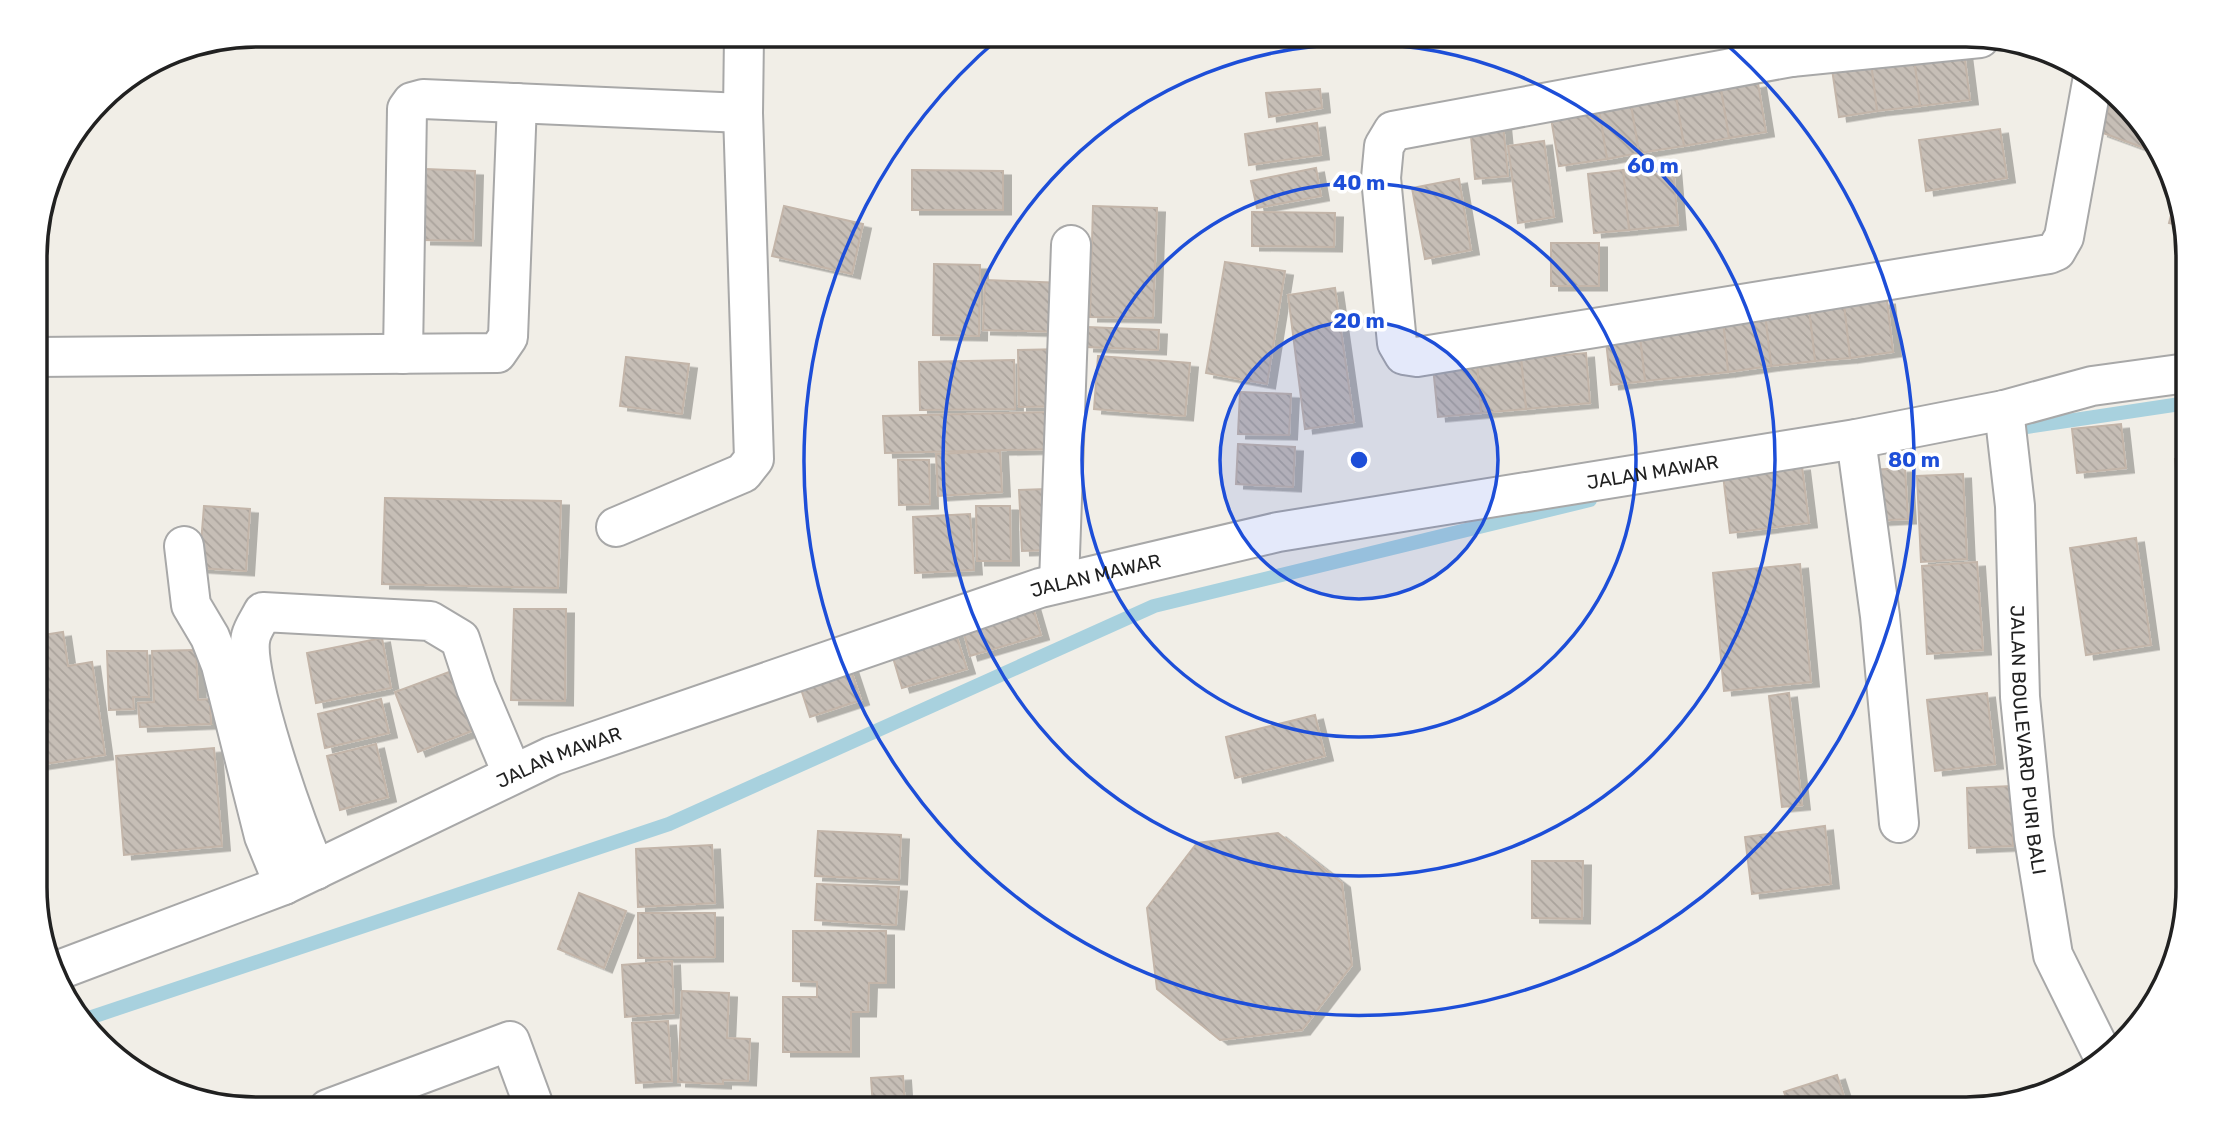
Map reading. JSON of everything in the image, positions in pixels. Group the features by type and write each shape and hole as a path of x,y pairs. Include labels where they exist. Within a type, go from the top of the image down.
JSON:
{"street":[{"path":"1785,47 1393,131 1384,146 1381,178 1397,343 1404,355 1418,357 2049,254 2056,251 2064,237 2091,89"},
{"path":"615,527 743,473 754,459 743,113 744,48"},
{"path":"403,354 407,109 412,102 423,99 743,113"},
{"path":"48,357 497,353 508,337 517,103"},
{"path":"1059,583 1071,245"},
{"name":"JALAN MAWAR","path":"64,968 300,877 512,773 597,739 1059,583 1278,532 1856,439 2004,410 2092,386 2176,375"},
{"name":"JALAN BOULEVARD PURI BALI","path":"2004,410 2015,506 2020,697 2034,838 2053,956 2099,1048"},
{"path":"1856,439 1880,616 1899,823"},
{"path":"184,546 191,605 210,638 221,665 264,836 300,877"},
{"path":"300,877 306,850 254,682 250,638 263,612 430,621 460,639 476,688 512,773"},
{"path":"360,1097 510,1041 531,1097"}],"building":[{"path":"1964,52 1970,100 1920,106 1914,58"},
{"path":"1914,58 1920,106 1877,111 1871,63"},
{"path":"1871,63 1877,111 1839,117 1832,69"},
{"path":"1758,83 1766,132 1729,138 1721,90"},
{"path":"1320,89 1322,108 1269,117 1266,93"},
{"path":"1721,90 1729,138 1684,146 1676,97"},
{"path":"1676,97 1684,146 1639,153 1631,105"},
{"path":"1631,105 1639,153 1607,159 1599,110"},
{"path":"2110,105 2146,148 2100,132"},
{"path":"1599,110 1607,159 1559,166 1551,118"},
{"path":"1317,123 1321,155 1249,165 1245,134"},
{"path":"1503,123 1508,176 1475,179 1470,126"},
{"path":"2000,129 2007,178 1926,191 1919,140"},
{"path":"1544,141 1554,217 1518,223 1508,146"},
{"path":"1673,166 1678,225 1629,230 1623,170"},
{"path":"1316,168 1321,196 1257,208 1251,181"},
{"path":"425,169 475,171 473,241 423,240"},
{"path":"912,170 1003,171 1003,210 912,210"},
{"path":"1623,170 1629,230 1594,233 1588,174"},
{"path":"1459,179 1471,250 1425,259 1412,188"},
{"path":"784,206 863,224 852,274 772,256"},
{"path":"1093,206 1157,208 1153,318 1090,317"},
{"path":"1252,212 1335,213 1334,247 1252,246"},
{"path":"1551,243 1599,243 1599,286 1551,286"},
{"path":"1225,262 1285,271 1267,384 1206,373"},
{"path":"934,264 980,265 979,336 933,335"},
{"path":"985,280 1064,283 1062,332 983,330"},
{"path":"1335,288 1354,422 1305,429 1288,295"},
{"path":"1887,300 1893,352 1850,358 1844,305"},
{"path":"1844,305 1850,358 1815,361 1809,309"},
{"path":"1809,309 1815,361 1771,366 1765,314"},
{"path":"1765,314 1771,366 1728,372 1723,319"},
{"path":"1723,319 1728,372 1645,381 1639,329"},
{"path":"1087,327 1159,330 1158,350 1086,347"},
{"path":"1639,329 1645,381 1611,385 1605,333"},
{"path":"1065,349 1065,406 1019,407 1018,350"},
{"path":"1586,353 1590,403 1526,409 1521,359"},
{"path":"1098,356 1190,363 1185,416 1094,409"},
{"path":"626,357 689,364 682,414 620,406"},
{"path":"1521,359 1526,409 1481,413 1477,363"},
{"path":"1014,360 1015,409 920,410 919,362"},
{"path":"1477,363 1481,413 1438,417 1433,367"},
{"path":"1240,392 1291,394 1289,435 1238,434"},
{"path":"1054,412 1055,449 885,453 883,416"},
{"path":"2121,424 2126,468 2077,473 2072,429"},
{"path":"1238,444 1295,447 1293,487 1236,484"},
{"path":"1000,451 1002,492 938,496 936,454"},
{"path":"898,460 929,460 930,504 899,505"},
{"path":"1802,466 1809,523 1730,533 1723,475"},
{"path":"1905,468 1908,519 1873,521 1869,470"},
{"path":"1963,474 1967,559 1921,562 1917,476"},
{"path":"1046,489 1049,550 1022,551 1019,490"},
{"path":"385,498 561,501 558,588 382,584"},
{"path":"204,506 250,509 246,571 199,568"},
{"path":"976,506 1010,506 1011,561 977,561"},
{"path":"970,514 974,570 915,573 913,517"},
{"path":"2136,538 2151,645 2086,655 2070,548"},
{"path":"1977,562 1983,650 1927,654 1922,566"},
{"path":"1800,564 1811,682 1724,691 1713,573"},
{"path":"1032,604 1041,635 970,656 962,626"},
{"path":"514,609 566,609 565,701 511,700"},
{"path":"955,631 967,669 902,688 891,651"},
{"path":"63,632 68,666 92,662 105,755 47,764 47,634"},
{"path":"382,638 391,688 316,703 307,653"},
{"path":"196,650 198,700 210,699 211,724 140,727 138,703 154,702 152,651"},
{"path":"107,651 147,651 149,697 133,697 134,709 109,710"},
{"path":"850,667 861,700 810,717 799,683"},
{"path":"449,672 472,731 418,752 395,692"},
{"path":"1789,693 1802,805 1782,807 1769,696"},
{"path":"1987,693 1995,764 1935,771 1927,700"},
{"path":"381,699 389,733 325,748 318,714"},
{"path":"1315,715 1325,756 1235,778 1226,737"},
{"path":"376,744 388,797 340,810 327,756"},
{"path":"214,748 222,846 124,855 116,756"},
{"path":"2012,786 2013,846 1969,848 1967,788"},
{"path":"1825,826 1831,884 1752,894 1745,837"},
{"path":"818,831 901,835 899,880 815,876"},
{"path":"1278,833 1342,883 1352,965 1302,1030 1220,1040 1157,989 1147,908 1197,843"},
{"path":"712,845 715,903 638,907 636,849"},
{"path":"1532,861 1583,861 1582,919 1532,918"},
{"path":"817,884 899,887 896,925 815,920"},
{"path":"579,893 626,911 604,968 558,949"},
{"path":"638,913 715,913 715,957 638,958"},
{"path":"793,931 886,931 886,983 869,983 868,1012 851,1012 851,1052 783,1052 783,997 817,997 817,982 793,981"},
{"path":"672,961 674,1013 625,1017 622,965"},
{"path":"682,991 729,993 727,1038 750,1039 748,1081 723,1080 723,1084 678,1082"},
{"path":"668,1021 672,1081 636,1083 632,1023"},
{"path":"1837,1075 1844,1096 1785,1096 1784,1092"},
{"path":"903,1076 904,1097 872,1097 871,1078"}],"waterway":[{"path":"2014,429 2176,405"},
{"path":"93,1017 669,824 1154,606 1590,500"}]}
